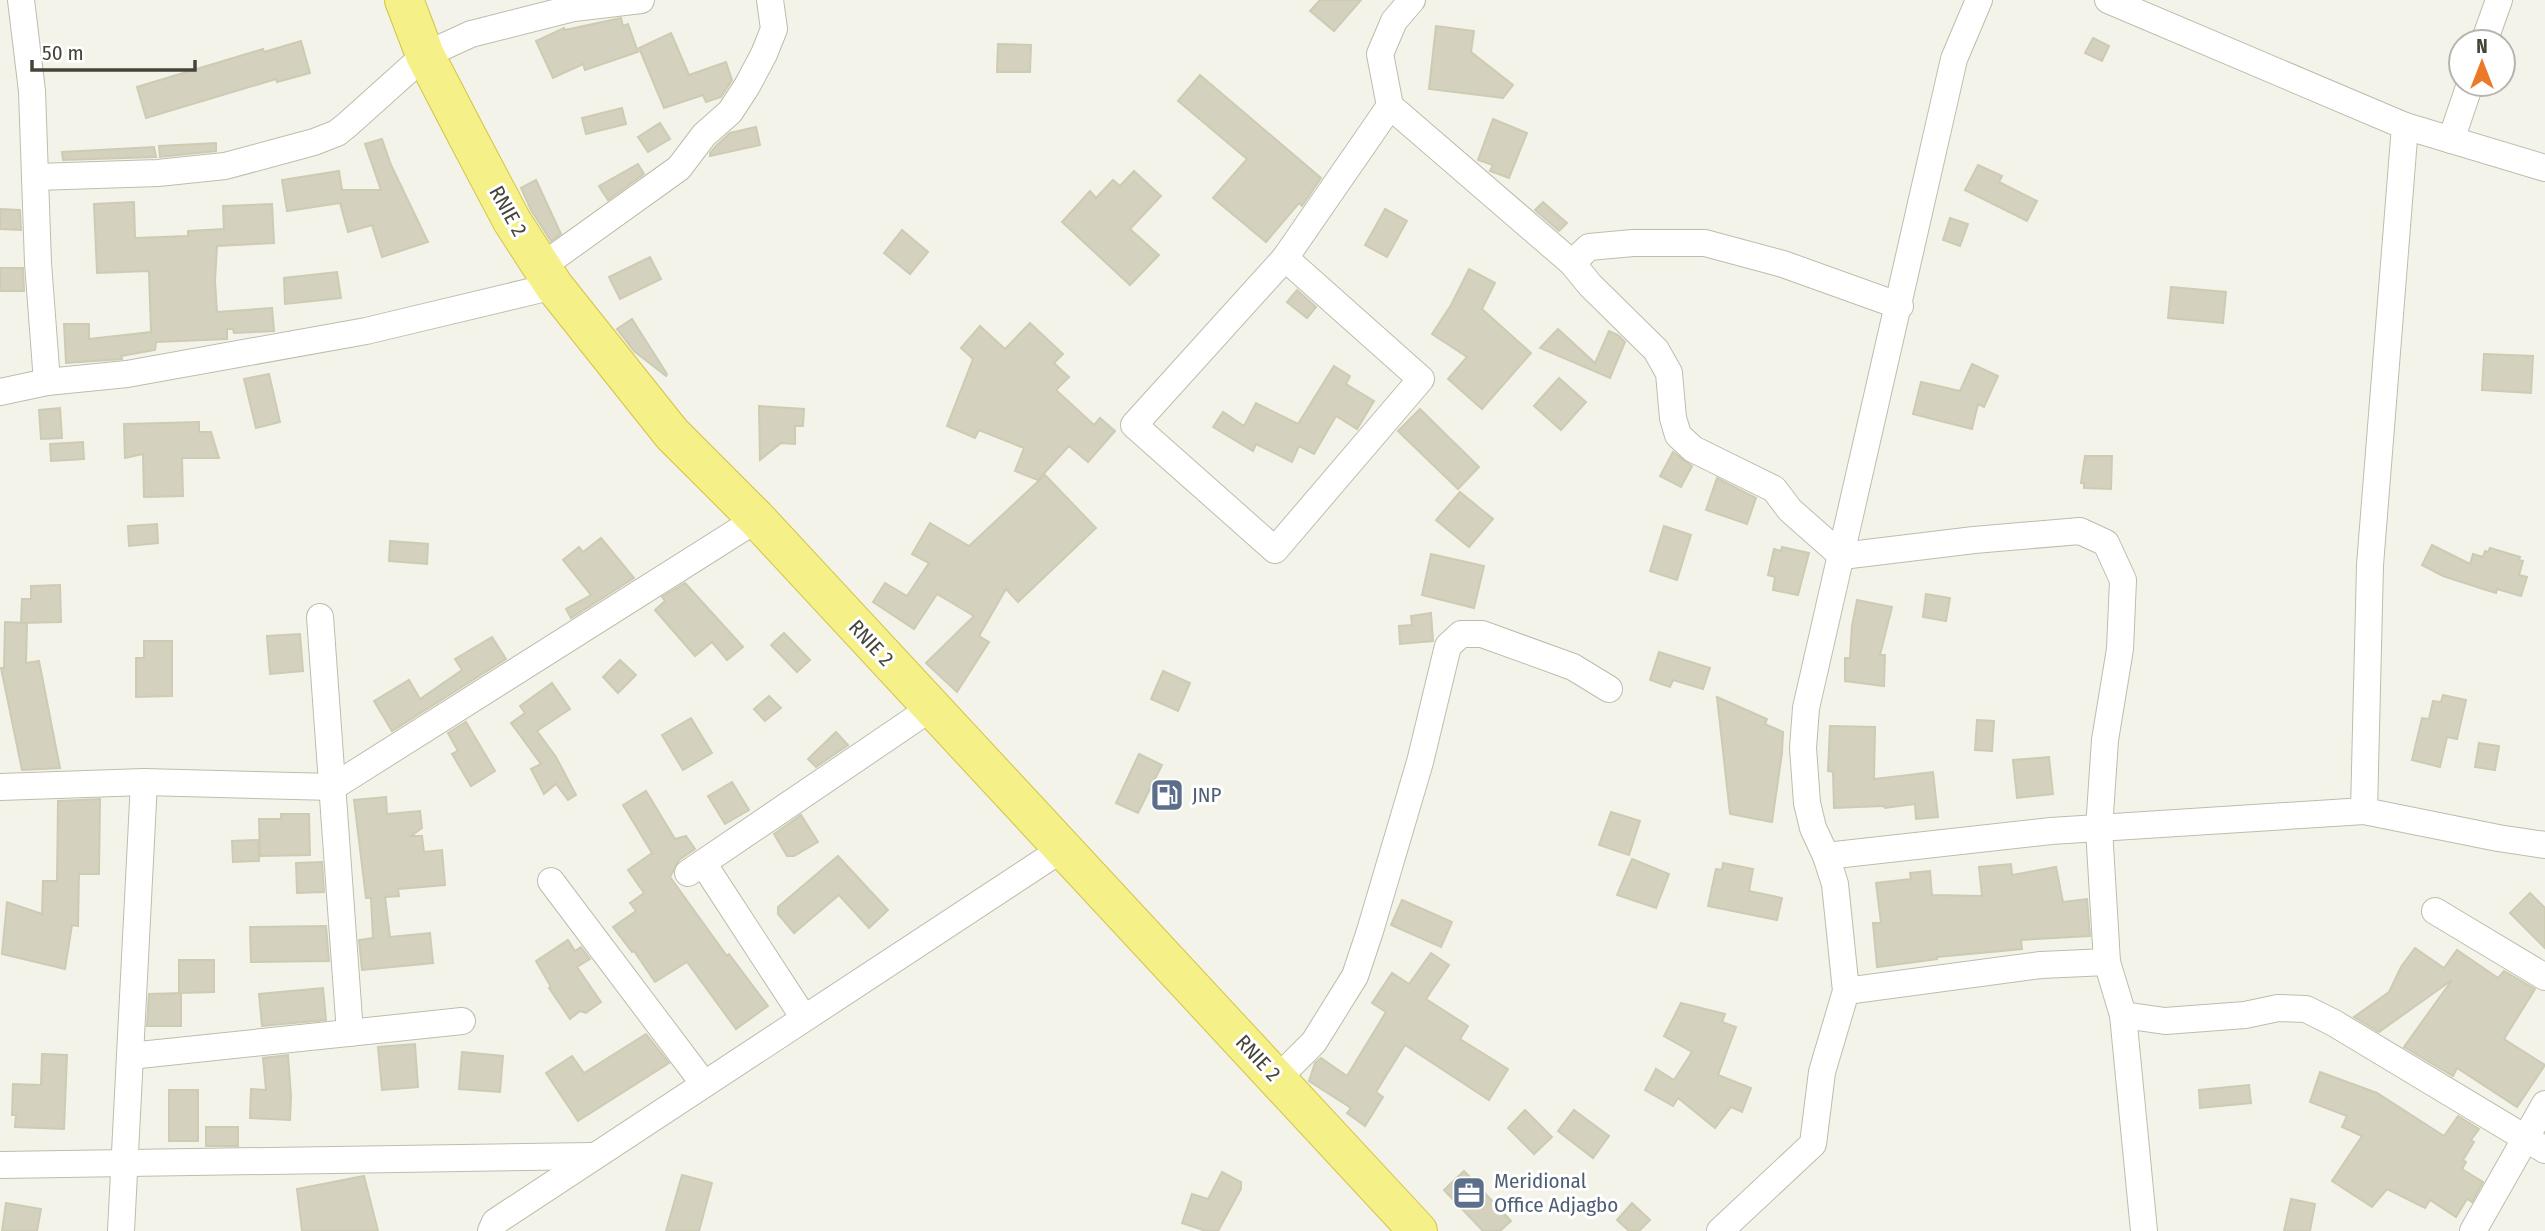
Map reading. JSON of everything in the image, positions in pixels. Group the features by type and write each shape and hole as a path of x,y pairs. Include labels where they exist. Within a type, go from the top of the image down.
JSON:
{"highway":[{"name":"RNIE 2","path":"404,0 425,55 512,220 548,276 671,434 757,519 1418,1231"}],"street":[{"path":"21,0 32,91 38,263 47,382"},
{"path":"36,177 158,173 225,166 314,142 337,133 425,55 471,34 573,4 642,0"},
{"path":"0,392 47,382 127,374 366,331 548,276 680,168 704,135 730,112 747,86 774,30 770,0"},
{"path":"1412,0 1394,21 1380,54 1390,106 1572,263 1590,285 1656,350 1669,373 1673,418 1678,435 1693,449 1774,489 1790,510 1842,556 1974,540 2080,531 2106,543 2123,580 2120,649 2105,740 2099,829 2107,962 2123,1015 2144,1231"},
{"path":"1720,1231 1813,1144 1822,1072 1846,991 1835,884 1813,828 1807,803 1803,748 1806,708 1900,306 1913,232 1936,149 1954,59 1979,0"},
{"path":"2108,0 2405,126 2545,168"},
{"path":"2489,28 2498,0"},
{"path":"2451,140 2465,98"},
{"path":"1285,258 1421,379 1275,550 1134,425 1285,258 1390,106"},
{"path":"2364,811 2370,565 2405,126"},
{"path":"1572,263 1589,247 1633,243 1705,243 1783,264 1900,306"},
{"path":"0,786 144,782 333,787 757,519"},
{"path":"320,617 350,1033"},
{"path":"1278,1078 1314,1042 1355,976 1420,762 1448,646 1461,634 1482,634 1573,667 1609,689"},
{"path":"804,1018 696,868 931,708"},
{"path":"121,1231 144,782"},
{"path":"1826,856 2051,831 2364,811 2545,845"},
{"path":"491,1231 495,1222 1062,849"},
{"path":"551,881 704,1084"},
{"path":"2435,911 2545,977"},
{"path":"1846,991 2041,965 2107,962"},
{"path":"2123,1015 2165,1021 2245,1015 2278,1008 2306,1009 2535,1144"},
{"path":"130,1056 462,1021"},
{"path":"2473,1231 2535,1144 2545,1104"},
{"path":"0,1165 125,1161 594,1156"}],"building":[{"path":"1320,0 1361,0 1334,31 1310,11"},
{"path":"621,18 623,26 628,24 638,52 585,70 583,64 553,78 536,41 564,28 565,30"},
{"path":"1436,26 1474,31 1471,52 1513,85 1503,98 1429,89"},
{"path":"671,33 689,75 726,62 732,80 721,97 706,102 703,95 664,108 639,48"},
{"path":"2093,38 2109,46 2102,61 2085,53"},
{"path":"301,41 310,73 277,82 276,79 146,118 137,87 263,49 264,52"},
{"path":"998,44 1031,45 1030,72 997,72"},
{"path":"1200,75 1321,178 1302,206 1299,203 1266,242 1213,198 1247,159 1178,101"},
{"path":"622,108 626,124 586,134 582,118"},
{"path":"1493,119 1527,133 1509,178 1490,171 1493,165 1478,160"},
{"path":"660,123 670,139 648,152 638,137"},
{"path":"756,127 760,145 710,156 730,133"},
{"path":"382,139 391,165 428,242 382,257 372,225 348,232 340,203 287,211 282,180 339,171 342,190 381,190 365,144"},
{"path":"216,143 216,151 160,157 159,146"},
{"path":"154,147 156,157 63,160 62,152"},
{"path":"638,164 644,174 608,200 599,186"},
{"path":"1978,165 2002,176 1999,182 2037,201 2027,221 1965,190"},
{"path":"1134,171 1161,196 1130,229 1159,255 1130,285 1062,222 1090,191 1096,198 1113,180 1120,186"},
{"path":"536,180 561,234 551,241 531,210 521,188"},
{"path":"134,202 135,238 188,236 188,231 224,229 223,206 272,204 274,243 217,246 215,281 217,312 272,308 274,331 234,333 233,329 227,329 227,339 156,342 155,350 121,356 122,359 66,363 64,324 89,324 89,339 151,332 149,271 97,273 94,204"},
{"path":"1543,202 1567,223 1559,231 1535,210"},
{"path":"0,209 20,210 21,230 0,229"},
{"path":"1385,209 1407,221 1387,257 1365,245"},
{"path":"1950,218 1968,224 1960,246 1943,240"},
{"path":"902,230 928,252 910,274 884,253"},
{"path":"650,257 661,279 620,299 609,277"},
{"path":"0,268 23,268 24,291 0,291"},
{"path":"1469,269 1495,283 1482,309 1531,353 1482,409 1448,379 1467,357 1432,334 1451,305"},
{"path":"337,272 341,298 285,304 284,278"},
{"path":"2171,287 2226,292 2223,323 2168,318"},
{"path":"1297,290 1316,307 1307,318 1287,302"},
{"path":"632,319 666,376 634,351 617,329"},
{"path":"1030,323 1063,354 1054,363 1069,377 1056,390 1094,425 1100,418 1115,431 1088,462 1069,446 1038,480 1015,471 1024,448 979,430 975,438 947,426 973,359 961,348 980,326 1005,349"},
{"path":"1558,329 1595,363 1609,331 1618,335 1625,342 1610,378 1540,348"},
{"path":"2484,354 2533,356 2531,393 2482,390"},
{"path":"1972,364 1998,376 1984,407 1978,404 1972,429 1913,414 1921,382 1960,391"},
{"path":"1334,366 1350,376 1346,384 1374,401 1357,429 1336,416 1314,454 1299,446 1292,462 1256,444 1253,451 1213,427 1223,412 1244,426 1256,403 1298,424"},
{"path":"269,374 280,422 256,428 244,379"},
{"path":"1559,378 1586,402 1561,430 1534,406"},
{"path":"759,406 804,409 803,426 795,426 795,444 781,443 760,460"},
{"path":"60,408 62,438 41,439 39,410"},
{"path":"1420,409 1479,467 1458,489 1398,431"},
{"path":"199,422 199,432 211,432 219,458 182,458 183,496 144,497 143,454 125,458 124,424"},
{"path":"83,442 84,459 51,461 50,444"},
{"path":"1673,452 1692,466 1681,487 1660,476"},
{"path":"2085,456 2112,456 2111,489 2084,488 2084,483 2081,483"},
{"path":"1045,475 1096,528 1018,602 1006,589 979,636 989,642 957,692 926,663 974,616 937,594 914,629 873,602 885,583 907,596 929,563 912,554 930,523 969,546"},
{"path":"1717,478 1756,498 1747,524 1706,510"},
{"path":"1460,492 1493,519 1469,547 1436,520"},
{"path":"157,524 158,543 129,546 128,526"},
{"path":"1664,526 1691,535 1677,580 1650,571"},
{"path":"601,538 634,578 571,618 566,609 591,595 563,560 579,547 583,552"},
{"path":"390,541 428,544 427,564 389,561"},
{"path":"2432,545 2470,564 2473,554 2483,557 2485,551 2488,552 2490,548 2520,557 2519,560 2523,561 2519,575 2527,577 2521,596 2497,589 2496,593 2480,588 2443,576 2422,565"},
{"path":"1782,547 1809,553 1798,595 1773,590 1775,577 1768,575 1774,549 1781,551"},
{"path":"1431,554 1484,566 1474,608 1422,595"},
{"path":"685,583 743,647 727,660 712,642 695,656 655,610 665,601 662,597"},
{"path":"60,585 61,622 21,623 22,599 31,599 31,586"},
{"path":"1926,594 1950,598 1946,621 1923,617"},
{"path":"1857,600 1892,607 1880,655 1885,655 1884,686 1845,681 1845,658 1850,658"},
{"path":"1431,613 1433,641 1400,644 1399,626 1412,625 1411,616"},
{"path":"5,622 27,623 26,663 39,661 60,768 22,770 1,668 4,668"},
{"path":"784,633 810,660 797,672 771,645"},
{"path":"300,634 303,671 270,674 267,636"},
{"path":"492,637 506,659 392,731 374,701 409,680 420,699 462,670 455,659"},
{"path":"144,641 172,641 172,696 136,697 136,658 144,658"},
{"path":"1659,652 1710,668 1703,689 1673,680 1670,687 1650,680"},
{"path":"620,660 636,675 618,693 603,677"},
{"path":"1163,671 1190,683 1178,711 1151,699"},
{"path":"552,683 570,709 537,731 556,757 576,795 568,800 556,784 544,794 531,769 541,764 511,723 525,713 520,706"},
{"path":"2443,695 2466,700 2457,739 2447,737 2440,767 2412,760 2422,718 2429,719 2433,701 2441,702"},
{"path":"769,696 781,708 765,721 754,709"},
{"path":"1717,697 1767,719 1765,724 1783,732 1772,822 1730,814"},
{"path":"691,718 712,753 683,770 662,735"},
{"path":"1977,720 1994,721 1992,751 1975,750"},
{"path":"466,722 495,771 471,786 452,754 458,751 448,733"},
{"path":"1830,726 1875,727 1874,779 1933,772 1938,817 1916,819 1915,804 1885,808 1834,808 1833,772 1828,771"},
{"path":"836,732 848,745 816,767 808,759"},
{"path":"2479,743 2499,746 2495,770 2475,767"},
{"path":"1139,754 1162,765 1138,813 1116,803"},
{"path":"2049,757 2053,794 2017,798 2013,760"},
{"path":"732,782 749,810 725,824 708,796"},
{"path":"646,791 675,839 686,836 695,849 679,860 670,877 727,956 729,954 768,1006 736,1029 687,962 655,982 634,951 632,952 613,927 636,911 630,903 644,893 628,870 652,853 623,805"},
{"path":"386,797 387,814 420,811 422,828 411,836 422,836 424,852 442,850 445,885 398,889 399,896 385,897 390,937 430,933 433,963 362,970 359,940 373,938 371,898 366,898 354,800"},
{"path":"100,799 99,874 79,874 78,926 72,925 65,969 2,954 7,902 42,914 43,881 57,881 58,801"},
{"path":"1611,812 1640,821 1629,855 1599,845"},
{"path":"281,814 309,814 310,855 260,856 259,819 281,819"},
{"path":"801,815 818,842 794,856 787,856 774,834"},
{"path":"258,840 259,861 233,862 232,841"},
{"path":"838,856 888,910 869,928 839,895 794,933 778,914 778,907"},
{"path":"1632,859 1669,874 1656,908 1617,895"},
{"path":"322,862 324,892 297,893 296,863"},
{"path":"1723,863 1753,869 1749,891 1782,898 1777,920 1708,906 1716,869 1722,870"},
{"path":"2011,864 2012,875 2056,867 2063,902 2087,899 2090,936 2021,940 2022,949 1937,957 1877,967 1873,923 1881,923 1876,883 1911,879 1910,873 1930,871 1932,895 1982,896 1979,867"},
{"path":"2530,893 2545,908 2545,948 2510,913"},
{"path":"1402,900 1452,922 1441,947 1391,925"},
{"path":"326,926 329,961 251,962 250,927"},
{"path":"568,940 575,951 581,947 590,959 577,967 601,1002 586,1013 580,1011 570,1019 549,988 551,987 536,961"},
{"path":"2415,948 2444,968 2457,950 2498,978 2504,971 2535,989 2504,1039 2545,1065 2517,1107 2457,1068 2453,1076 2404,1047 2452,980 2379,1032 2354,1017 2389,992 2401,967"},
{"path":"1431,953 1449,965 1426,999 1468,1026 1460,1039 1508,1069 1489,1100 1405,1045 1376,1092 1383,1097 1365,1126 1347,1113 1351,1108 1309,1081 1315,1063 1321,1058 1347,1076 1386,1012 1372,1003 1392,973 1409,984"},
{"path":"179,960 214,960 214,992 179,993"},
{"path":"323,988 326,1020 262,1026 259,994"},
{"path":"181,993 181,1026 147,1026 149,994"},
{"path":"1681,1003 1725,1014 1722,1022 1736,1027 1718,1075 1751,1088 1742,1112 1731,1107 1715,1128 1678,1098 1673,1106 1645,1090 1656,1069 1674,1080 1692,1052 1664,1036"},
{"path":"646,1034 669,1063 578,1121 546,1073 572,1056 584,1073"},
{"path":"415,1044 418,1087 382,1090 378,1047"},
{"path":"462,1052 503,1056 500,1092 459,1089"},
{"path":"42,1054 67,1055 64,1129 15,1127 16,1115 12,1115 13,1084 41,1085"},
{"path":"288,1055 290,1120 250,1118 251,1089 266,1090 263,1058"},
{"path":"2320,1072 2377,1093 2444,1136 2458,1116 2479,1129 2471,1140 2474,1142 2463,1160 2466,1162 2462,1169 2483,1182 2472,1202 2467,1199 2456,1217 2430,1200 2425,1208 2387,1189 2372,1207 2332,1181 2362,1136 2342,1127 2347,1116 2310,1102"},
{"path":"2249,1085 2251,1103 2200,1108 2199,1090"},
{"path":"169,1090 198,1090 198,1141 169,1141"},
{"path":"1525,1110 1552,1137 1534,1154 1508,1128"},
{"path":"1574,1110 1609,1136 1593,1158 1558,1131"},
{"path":"206,1127 238,1127 238,1146 206,1146"},
{"path":"1464,1171 1511,1221 1500,1231 1483,1231 1444,1190"},
{"path":"1222,1172 1241,1182 1241,1189 1218,1231 1206,1231 1182,1223 1192,1194 1208,1199"},
{"path":"682,1175 712,1183 699,1231 666,1231"},
{"path":"364,1176 378,1231 302,1231 297,1189"},
{"path":"2291,1199 2315,1204 2310,1231 2284,1231"},
{"path":"6,1203 41,1209 37,1231 2,1231"},
{"path":"1632,1203 1650,1220 1639,1231 1629,1231 1617,1220"}],"place":[{"name":"JNP","path":"1167,795"},
{"name":"Meridional Office Adjagbo","path":"1469,1193"}]}
